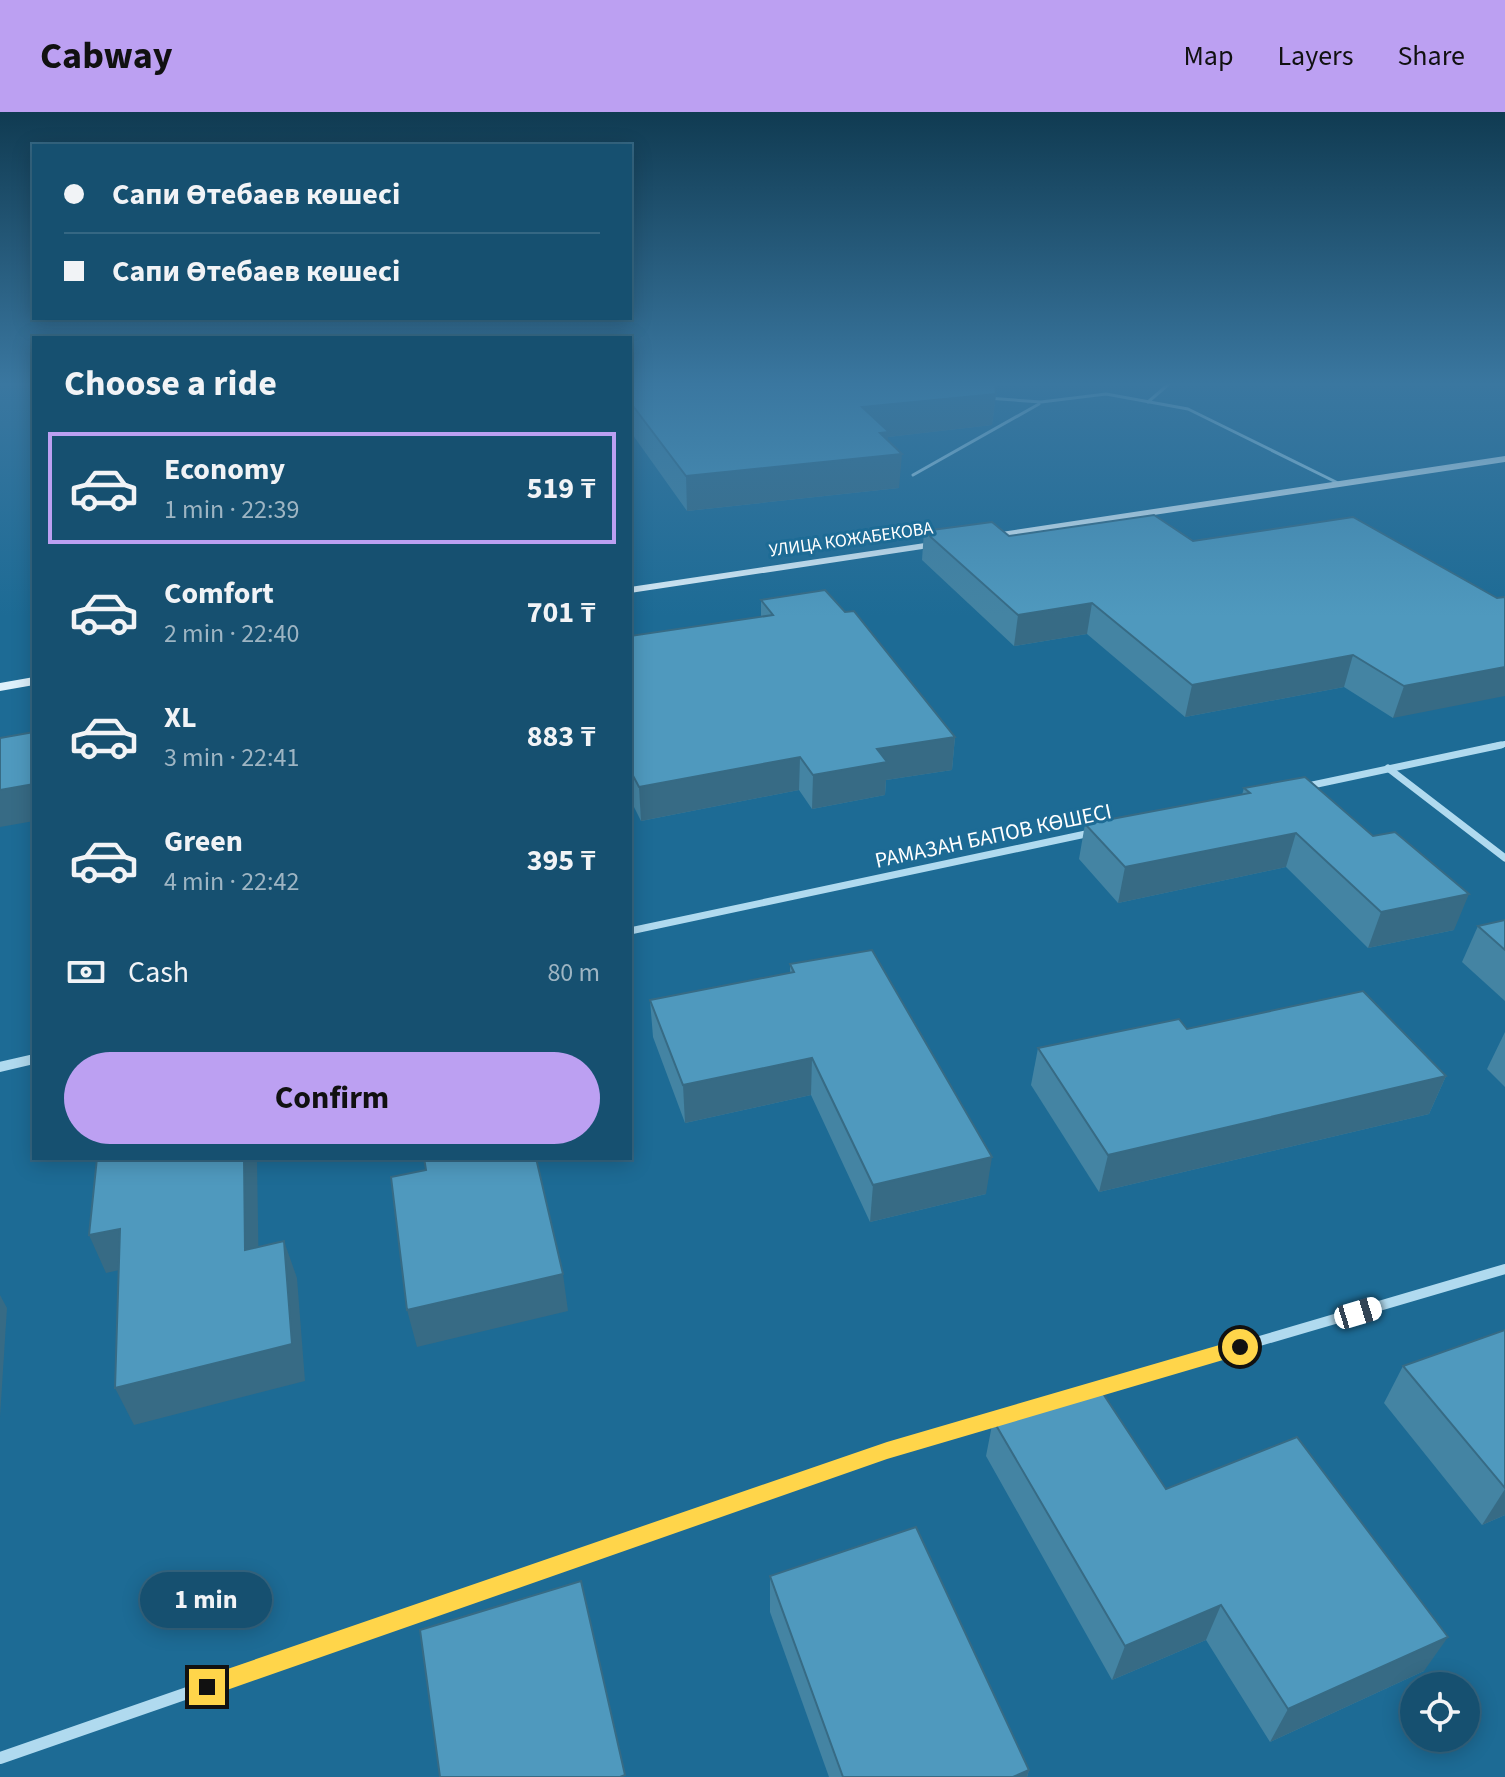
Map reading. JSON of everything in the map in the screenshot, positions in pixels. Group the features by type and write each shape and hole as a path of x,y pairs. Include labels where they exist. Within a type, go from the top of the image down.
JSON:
{"main road":[{"path":"978,538 1494,461"},
{"name":"УЛИЦА КОЖАБЕКОВА","path":"632,590 962,540"},
{"path":"0,687 32,681"}],"street":[{"path":"1295,788 1505,744"},
{"path":"1388,768 1505,858"},
{"name":"РАМАЗАН БАПОВ КӨШЕСІ","path":"632,931 1109,828"},
{"path":"0,1067 32,1059"},
{"path":"1083,1393 1505,1269"},
{"path":"0,1758 887,1450 1023,1411"}],"lane":[{"path":"913,475 938,461"},
{"path":"1293,461 1340,484"}],"building":[{"path":"674,461 836,461 686,476"},
{"path":"1154,515 1193,541 1353,517 1497,598 1505,597 1505,667 1404,686 1353,655 1192,685 1092,603 1018,615 924,531 992,522 1009,536"},
{"path":"825,590 845,612 854,611 955,737 877,749 887,762 813,775 800,757 639,787 632,774 632,636 773,615 761,600"},
{"path":"32,732 32,784 0,790 0,738"},
{"path":"1305,777 1373,836 1395,832 1469,894 1381,912 1296,833 1125,867 1085,824 1250,793 1244,788"},
{"path":"1505,920 1505,950 1478,926"},
{"path":"872,950 992,1157 873,1185 812,1058 683,1085 650,1000 794,972 790,964"},
{"path":"1363,991 1446,1076 1108,1155 1038,1048 1179,1019 1187,1029"},
{"path":"97,1160 244,1160 245,1250 284,1241 292,1344 115,1388 120,1229 89,1235"},
{"path":"424,1160 536,1160 563,1274 407,1310 391,1177 426,1170"},
{"path":"1505,1330 1505,1488 1403,1366"},
{"path":"1096,1383 1166,1489 1297,1437 1448,1637 1288,1709 1221,1605 1125,1646 993,1420"},
{"path":"916,1527 1029,1770 1013,1777 843,1777 770,1576"},
{"path":"581,1581 625,1775 440,1777 420,1630"}],"route":[{"path":"207,1687 887,1450 1240,1347"}]}
